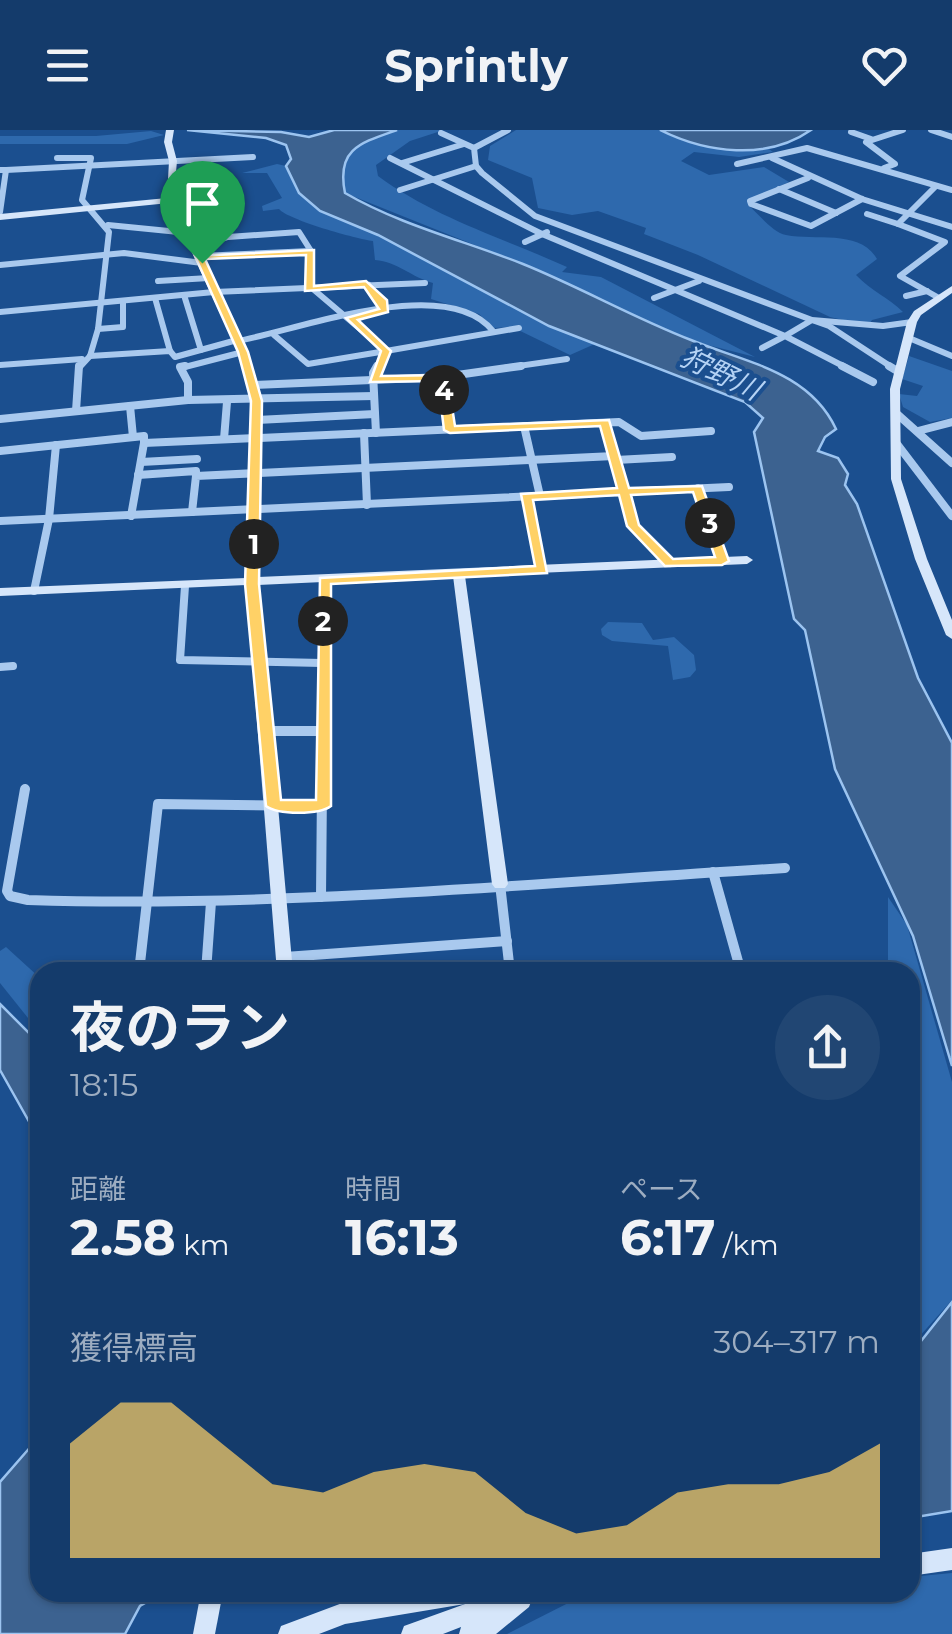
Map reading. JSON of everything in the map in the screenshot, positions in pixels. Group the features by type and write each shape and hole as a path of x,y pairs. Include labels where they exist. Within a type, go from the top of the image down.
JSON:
{"street":[{"path":"440,133 474,148 508,130"},
{"path":"884,168 895,164 866,142 902,130"},
{"path":"932,130 952,137"},
{"path":"170,132 174,161 168,190 254,385 258,420 252,584 285,962"},
{"path":"851,132 871,140"},
{"path":"401,164 464,144"},
{"path":"474,148 476,166 530,213 699,281 829,326 900,372"},
{"path":"736,164 807,148 952,190"},
{"path":"0,229 3,170 253,157"},
{"path":"56,158 90,158 82,200 108,225 190,233"},
{"path":"390,158 542,234 784,336 873,382"},
{"path":"771,158 862,199 952,228"},
{"path":"400,190 476,166"},
{"path":"809,178 750,200 750,204 811,226 862,199"},
{"path":"185,182 228,180 228,236"},
{"path":"898,224 935,186"},
{"path":"779,189 836,213"},
{"path":"0,215 230,196"},
{"path":"867,214 945,242 900,276 927,291"},
{"path":"76,411 86,358 104,303 108,225"},
{"path":"525,242 560,226"},
{"path":"938,238 952,228"},
{"path":"199,255 228,236 299,232 311,252 311,289"},
{"path":"942,247 952,250"},
{"path":"0,265 107,252 311,252"},
{"path":"158,282 208,278"},
{"path":"654,298 699,281"},
{"path":"0,312 214,292 424,283"},
{"path":"369,285 386,309"},
{"path":"311,289 351,318 386,351"},
{"path":"906,296 927,291 948,293"},
{"path":"948,293 917,313 894,389 899,496 952,635"},
{"path":"184,295 201,350"},
{"path":"155,298 175,358 386,309 450,305 480,317 493,331"},
{"path":"98,328 122,327 123,301"},
{"path":"762,348 812,320 831,319 886,328 912,322"},
{"path":"274,335 308,364 519,328"},
{"path":"909,338 952,356"},
{"path":"188,400 188,382 180,367 239,344"},
{"path":"376,433 374,379 386,351"},
{"path":"0,365 170,352"},
{"path":"254,385 443,377 567,359"},
{"path":"443,377 450,430"},
{"path":"0,419 188,400 374,396"},
{"path":"224,439 227,402"},
{"path":"130,406 133,437"},
{"path":"896,413 952,463"},
{"path":"258,420 375,414"},
{"path":"144,443 605,422 619,422 641,436 711,430"},
{"path":"605,422 633,526 670,563"},
{"path":"918,431 952,422"},
{"path":"524,426 540,496"},
{"path":"364,433 366,504"},
{"path":"0,451 144,436 131,516"},
{"path":"192,512 199,440"},
{"path":"897,444 904,448 952,516"},
{"path":"34,591 50,518 56,445"},
{"path":"138,475 672,457"},
{"path":"140,462 197,459"},
{"path":"0,521 729,487"},
{"path":"698,488 722,561"},
{"path":"526,497 542,570"},
{"path":"0,592 748,560"},
{"path":"459,574 509,962"},
{"path":"321,897 324,580"},
{"path":"185,586 180,660 322,662"},
{"path":"0,666 13,666"},
{"path":"266,731 324,731"},
{"path":"26,788 7,882 10,896 58,902 280,900 786,868"},
{"path":"140,962 158,804 324,806"},
{"path":"712,872 738,962"},
{"path":"207,962 211,902"},
{"path":"285,957 506,941"},
{"path":"920,1563 952,1558"},
{"path":"204,1634 210,1602"},
{"path":"290,1634 346,1613 410,1602"},
{"path":"412,1634 503,1602"},
{"path":"470,1634 491,1625 518,1602"}],"shaded area":[{"path":"397,130 444,130 410,141 376,165 378,176 400,191 446,216 567,267 562,272 601,277 755,357 692,341 527,266 345,193 344,166 348,157 362,144"},
{"path":"516,130 660,130 701,146 745,150 766,147 773,152 739,157 694,152 681,161 709,175 764,167 789,182 749,200 748,205 781,234 860,243 877,259 856,275 903,312 872,320 868,326 830,317 644,234 646,228 598,211 572,215 538,208 532,178 488,160 490,146"},
{"path":"151,131 164,135 127,144 0,144 0,136 96,136"},
{"path":"277,164 286,166 299,193 320,211 378,235 549,326 597,343 570,355 512,327 494,328 479,314 431,299 433,283 375,260 373,241 308,223 279,209 263,211 262,206 282,198 267,173 242,173"},
{"path":"909,356 952,371 952,418 930,422 903,407 899,394 917,396 923,386 902,379"},
{"path":"608,622 642,623 653,640 674,637 694,655 696,670 690,677 673,680 668,646 612,641 602,635 601,629"},
{"path":"888,897 907,925 918,962 888,962"},
{"path":"6,947 30,969 30,1020 0,983 0,951"},
{"path":"920,970 952,1082 952,1300 920,1336"},
{"path":"952,1573 952,1634 507,1634 570,1602 920,1602 920,1576"}],"water":[{"name":"狩野川","path":"187,130 281,132 309,137 334,130 397,130 362,144 348,157 343,178 345,193 773,371 792,381 824,409 836,429 825,437 818,451 838,458 848,474 845,485 857,504 918,678 952,743 952,1066 913,936 835,769 805,630 794,619 754,432 763,418 745,402 549,326 378,235 320,211 299,193 286,166 291,159 286,145 266,138"},
{"path":"660,130 811,130 775,146 736,150 697,144"},
{"path":"0,1004 30,1034 30,1123 0,1070"},
{"path":"952,1302 952,1511 920,1516 920,1342"},
{"path":"30,1448 30,1602 147,1602 140,1606 125,1634 0,1634 0,1482"}],"route":[{"path":"202,263 200,256 311,252 308,289 369,285 386,309 351,318 386,351 386,357 373,373 374,379 443,377 450,430 605,422 616,460 624,492 633,526 670,563 722,561 698,488 624,492 526,497 542,570 324,580 324,806 274,806 252,584 256,401 243,352 202,263"}]}
